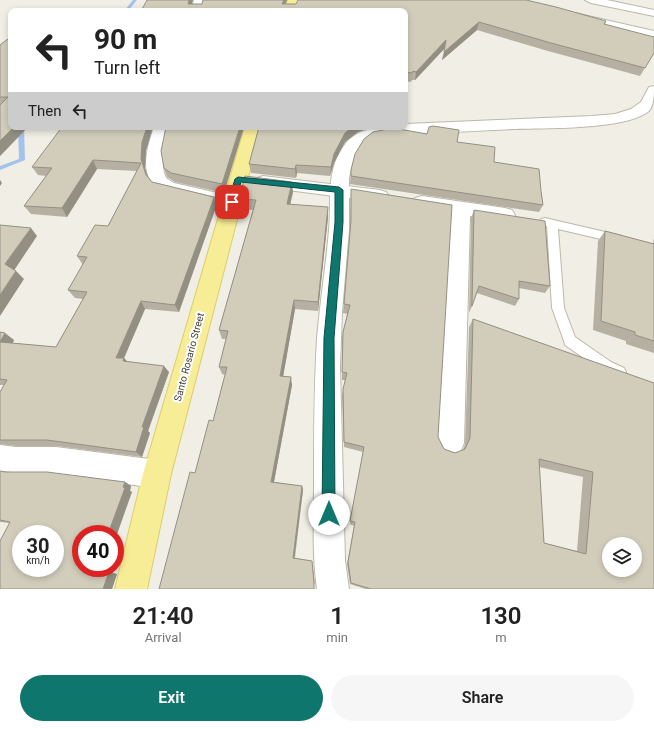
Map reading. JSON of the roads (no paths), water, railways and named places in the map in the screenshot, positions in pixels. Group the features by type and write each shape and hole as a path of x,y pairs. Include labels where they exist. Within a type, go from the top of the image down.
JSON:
{"main road":[{"name":"Santo Rosario Street","path":"131,589 157,474 252,130"}],"street":[{"path":"591,0 654,14"},
{"path":"566,15 654,35"},
{"path":"408,128 585,121 617,118 641,110 654,90"},
{"path":"161,130 154,160 154,170 159,182 163,186 172,189 235,191 339,190 537,220"},
{"path":"333,589 329,560 329,338 339,222 339,190 344,162 359,139 375,132 391,130"},
{"path":"450,443 461,208"},
{"path":"0,459 16,461 56,461 157,474"}],"lane":[{"path":"628,241 537,220 558,308 570,341 606,366 633,378"}],"waterway":[{"path":"128,8 135,0"},
{"path":"0,168 22,160 21,130"}]}
